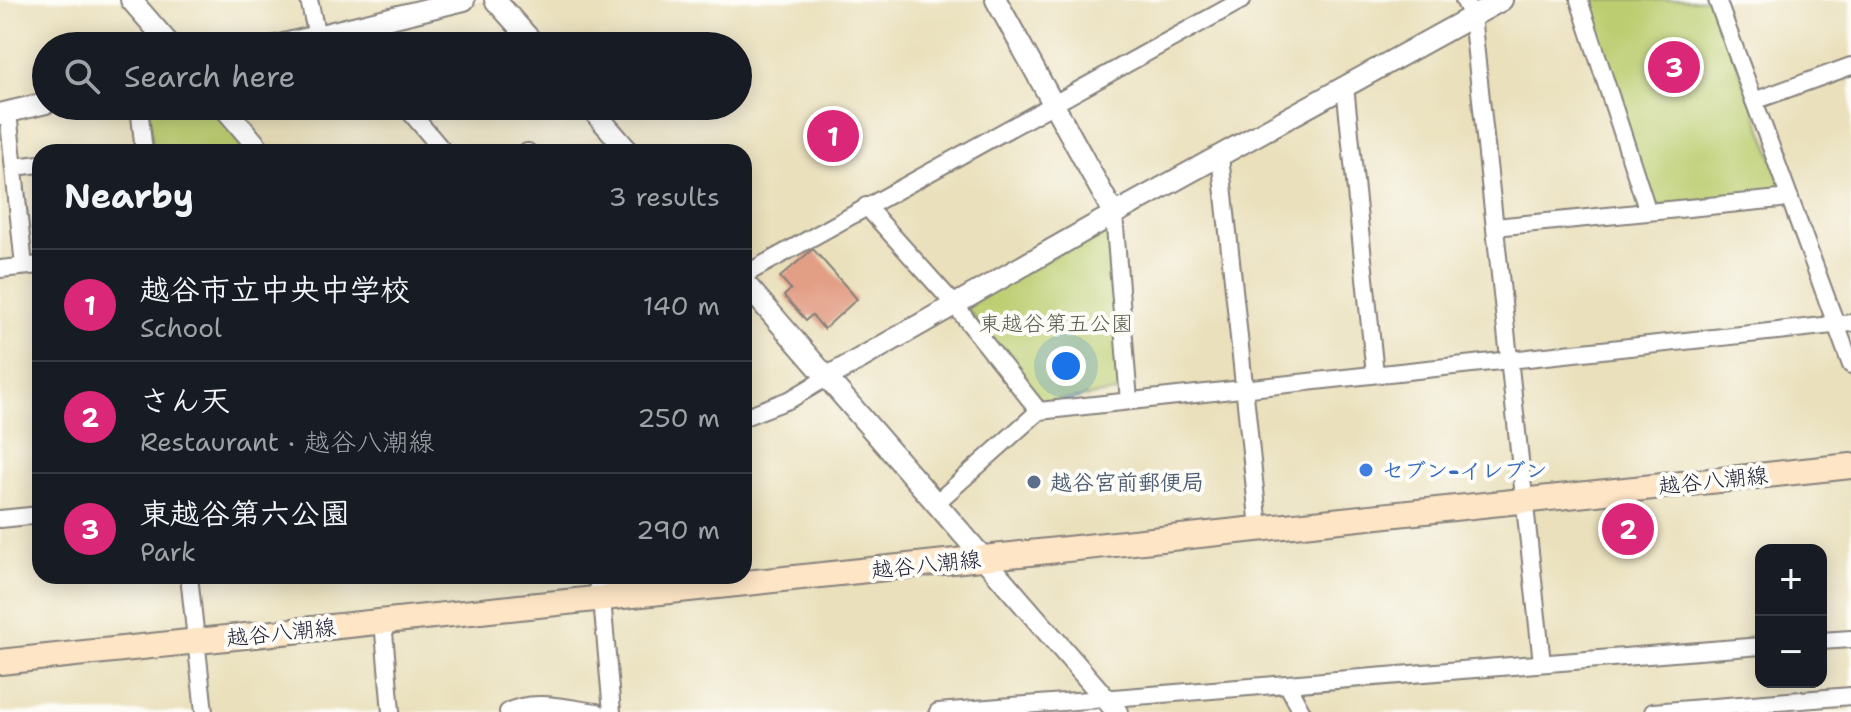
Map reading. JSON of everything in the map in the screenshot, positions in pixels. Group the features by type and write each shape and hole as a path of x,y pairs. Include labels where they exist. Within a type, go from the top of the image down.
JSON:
{"main road":[{"name":"越谷八潮線","path":"752,576 982,558 1851,466"},
{"name":"越谷八潮線","path":"0,662 383,621 601,587 640,584"}],"street":[{"path":"131,0 159,32"},
{"path":"309,0 316,32"},
{"path":"365,32 464,0"},
{"path":"495,0 524,32"},
{"path":"996,0 1114,214 1129,401"},
{"path":"752,270 1242,0"},
{"path":"752,410 791,399 954,304 1345,86 1468,8 1502,0"},
{"path":"1579,0 1648,212"},
{"path":"1717,0 1790,198 1844,324 1851,365"},
{"path":"1468,8 1542,663"},
{"path":"1754,101 1851,66"},
{"path":"1345,86 1375,374"},
{"path":"0,269 32,265 4,113 32,106"},
{"path":"141,120 143,144"},
{"path":"235,120 255,144"},
{"path":"417,120 437,144"},
{"path":"601,120 622,144"},
{"path":"1220,156 1259,528"},
{"path":"14,167 32,165"},
{"path":"1495,227 1790,198"},
{"path":"866,206 954,304 1039,411"},
{"path":"752,291 1111,705"},
{"path":"935,504 1039,411 1844,324"},
{"path":"0,519 32,516"},
{"path":"190,584 204,712"},
{"path":"601,587 612,712"},
{"path":"383,621 391,712"},
{"path":"1827,641 1851,639"},
{"path":"938,712 1111,705 1287,684 1755,646"},
{"path":"1287,684 1302,712"},
{"path":"1653,712 1851,696"},
{"path":"516,710 597,712"}],"green space":[{"path":"1585,0 1713,0 1786,193 1651,207"},
{"path":"150,120 222,120 244,144 152,144"},
{"name":"東越谷第五公園","path":"1109,224 1122,391 1043,403 965,306"}],"building":[{"path":"813,249 857,299 824,329 812,315 806,320 784,296 791,289 780,277"}],"place":[{"name":"東越谷第六公園","path":"1674,67"},
{"name":"越谷市立中央中学校","path":"833,136"},
{"name":"セブン-イレブン","path":"1366,470"},
{"name":"越谷宮前郵便局","path":"1034,482"},
{"name":"さん天","path":"1628,529"}]}
